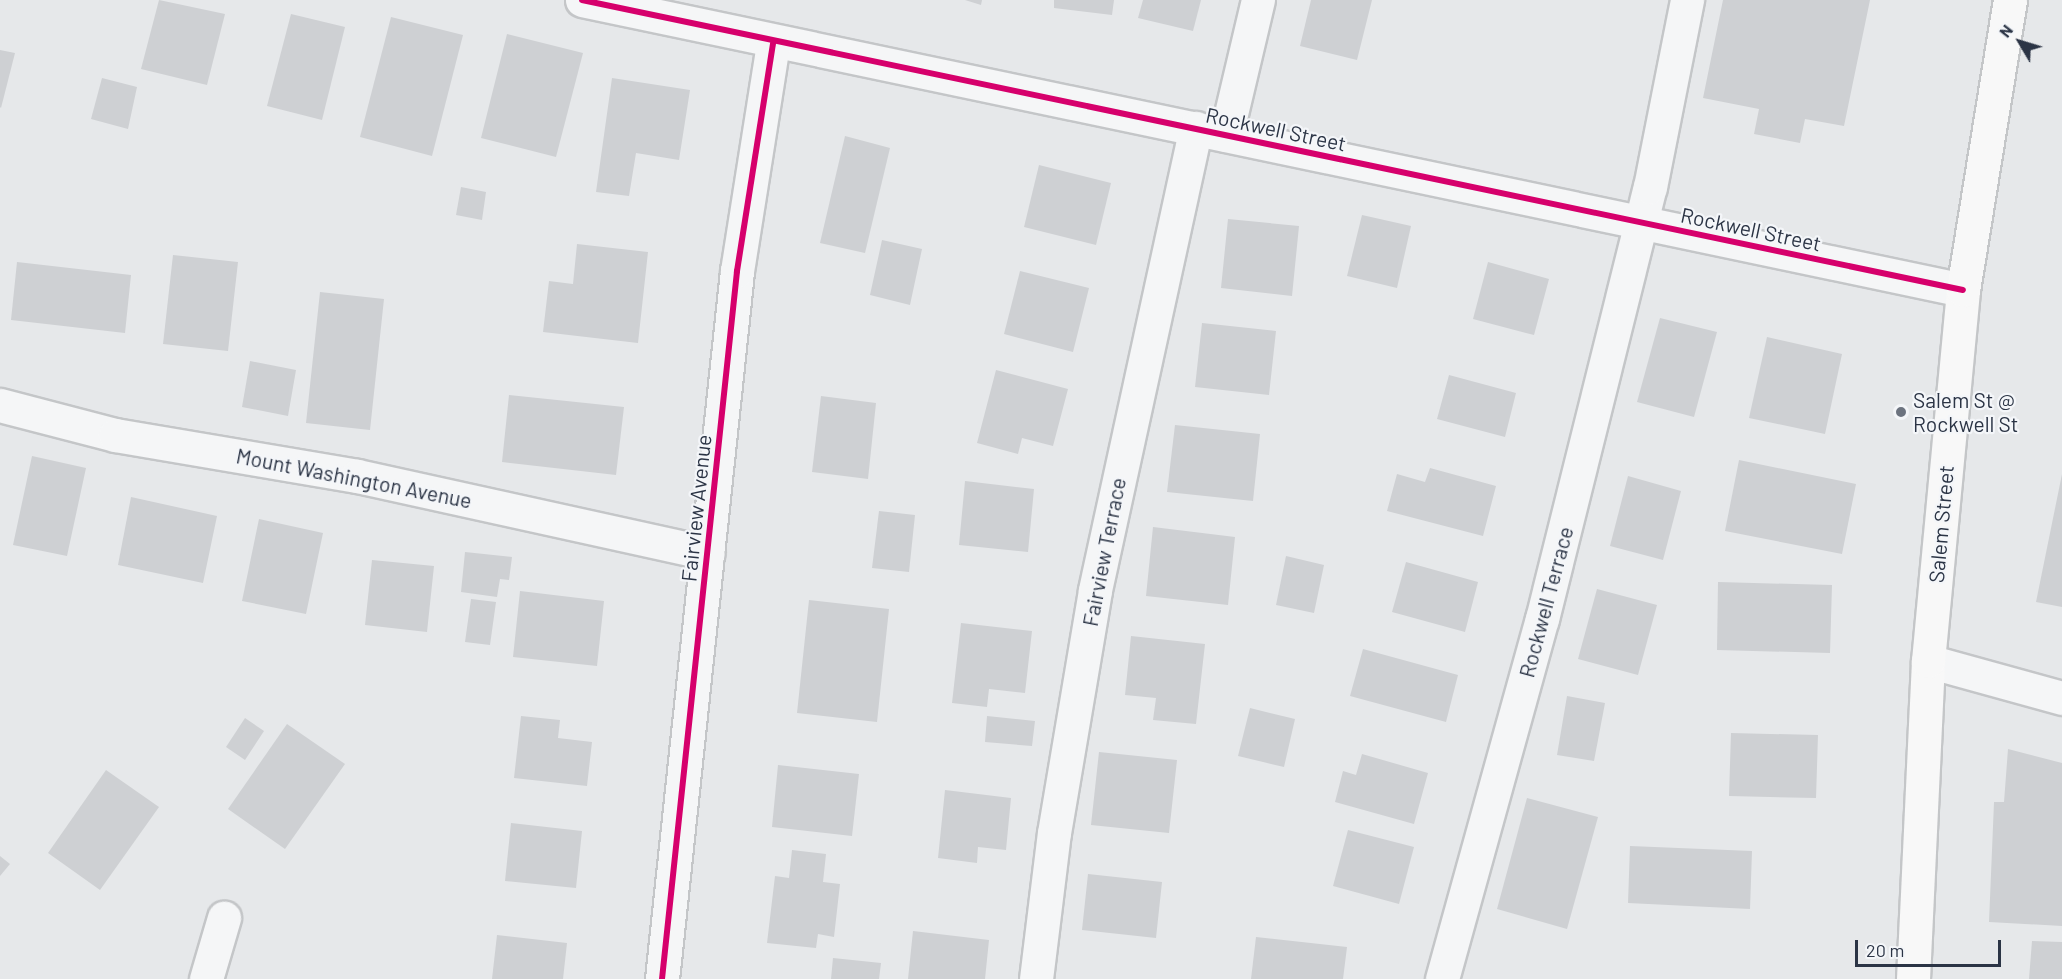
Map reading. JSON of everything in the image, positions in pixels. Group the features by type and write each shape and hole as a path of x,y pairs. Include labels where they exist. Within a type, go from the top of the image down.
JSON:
{"main road":[{"name":"Salem Street","path":"1913,979 1928,661 1963,290 2010,0"}],"street":[{"name":"Rockwell Street","path":"582,0 773,43 1211,132 1963,290"},
{"name":"Fairview Terrace","path":"1036,979 1054,833 1095,590 1211,132 1258,0"},
{"name":"Rockwell Terrace","path":"1442,979 1542,619 1641,223 1687,0"},
{"name":"Fairview Avenue","path":"662,979 737,271 773,43"},
{"name":"Mount Washington Avenue","path":"0,405 115,435 357,476 708,553"},
{"path":"1928,661 2062,698"},
{"path":"206,979 224,918"}],"building":[{"path":"159,0 225,14 207,85 141,69"},
{"path":"965,0 982,0 981,5"},
{"path":"1054,0 1114,0 1112,15 1054,8"},
{"path":"1143,0 1201,0 1193,31 1138,18"},
{"path":"1311,0 1372,0 1357,60 1300,46"},
{"path":"1723,0 1870,0 1844,126 1805,119 1800,143 1754,134 1759,109 1703,98"},
{"path":"291,14 345,27 322,120 267,106"},
{"path":"391,17 463,35 432,156 360,137"},
{"path":"507,34 583,53 556,157 481,138"},
{"path":"0,50 15,53 1,108 0,107"},
{"path":"102,78 137,87 128,129 91,119"},
{"path":"612,78 690,90 679,160 636,153 629,196 596,192"},
{"path":"845,136 890,148 865,253 820,243"},
{"path":"1039,165 1111,183 1096,245 1024,227"},
{"path":"461,187 486,192 482,220 456,215"},
{"path":"1362,215 1411,226 1397,288 1347,276"},
{"path":"1228,219 1299,226 1292,296 1221,288"},
{"path":"882,240 922,249 910,305 870,295"},
{"path":"577,244 648,252 638,343 543,332 549,281 573,284"},
{"path":"173,255 238,262 228,351 163,344"},
{"path":"17,262 131,275 125,333 11,320"},
{"path":"1488,262 1549,279 1534,335 1473,319"},
{"path":"1020,271 1089,288 1073,352 1004,334"},
{"path":"320,292 384,299 370,430 306,423"},
{"path":"1660,318 1717,332 1694,417 1637,402"},
{"path":"1202,323 1276,331 1269,395 1195,387"},
{"path":"1767,337 1842,354 1825,434 1749,418"},
{"path":"250,361 296,370 288,416 242,407"},
{"path":"996,370 1068,389 1053,446 1022,438 1018,454 977,443"},
{"path":"1449,375 1516,393 1505,437 1437,419"},
{"path":"509,395 624,407 616,475 502,462"},
{"path":"821,396 876,403 868,479 812,472"},
{"path":"1175,425 1260,434 1253,501 1167,492"},
{"path":"32,456 86,468 67,556 13,545"},
{"path":"1739,460 1856,484 1842,554 1725,531"},
{"path":"1430,468 1496,486 1483,536 1387,511 1397,474 1425,482"},
{"path":"2062,474 2062,607 2036,602"},
{"path":"1628,476 1681,491 1663,560 1610,546"},
{"path":"965,481 1034,489 1028,552 959,545"},
{"path":"131,497 217,516 203,583 118,565"},
{"path":"879,511 915,515 909,572 872,568"},
{"path":"259,519 323,533 306,614 242,601"},
{"path":"1153,527 1235,537 1228,605 1146,596"},
{"path":"465,552 512,557 509,580 500,579 497,597 461,592"},
{"path":"1286,556 1324,565 1314,613 1276,605"},
{"path":"372,560 434,566 427,632 365,625"},
{"path":"1406,562 1478,582 1465,632 1392,612"},
{"path":"1718,582 1832,585 1830,653 1717,650"},
{"path":"1597,589 1657,605 1638,675 1578,659"},
{"path":"520,591 604,601 597,666 513,657"},
{"path":"471,599 496,602 490,645 465,642"},
{"path":"809,600 889,609 877,722 797,713"},
{"path":"961,623 1032,631 1025,693 989,689 987,707 952,703"},
{"path":"1131,636 1205,644 1196,724 1153,720 1156,698 1125,695"},
{"path":"1363,649 1458,675 1446,722 1350,696"},
{"path":"1567,696 1605,703 1594,761 1557,755"},
{"path":"1250,708 1295,719 1284,767 1238,756"},
{"path":"521,716 560,720 558,738 592,742 587,786 514,778"},
{"path":"987,716 1035,721 1032,746 985,742"},
{"path":"245,718 264,731 245,760 226,747"},
{"path":"287,724 345,764 285,849 228,809"},
{"path":"1731,733 1818,735 1816,798 1729,796"},
{"path":"2008,749 2062,763 2062,926 1989,922 1994,802 2004,802"},
{"path":"1099,752 1177,760 1169,833 1091,825"},
{"path":"1362,754 1428,773 1414,824 1335,802 1343,771 1356,775"},
{"path":"778,765 859,774 852,836 772,827"},
{"path":"106,770 159,807 100,890 48,853"},
{"path":"945,790 1011,798 1006,850 978,847 977,863 938,858"},
{"path":"1527,798 1598,817 1567,929 1497,909"},
{"path":"511,823 582,831 576,888 505,881"},
{"path":"1348,830 1414,847 1399,904 1333,886"},
{"path":"1630,846 1752,851 1750,909 1628,903"},
{"path":"792,850 826,854 823,882 840,884 834,937 818,934 816,948 767,943 775,876 789,878"},
{"path":"0,856 10,864 0,876"},
{"path":"1088,874 1162,882 1156,938 1082,930"},
{"path":"913,931 989,940 985,979 908,979"},
{"path":"497,935 567,943 563,979 492,979"},
{"path":"1256,937 1347,947 1343,979 1251,979"},
{"path":"2032,941 2062,942 2062,979 2029,979"},
{"path":"833,958 881,963 879,979 831,979"}],"cycle path":[{"path":"582,0 1963,290"},
{"path":"662,979 737,271 773,43"}],"place":[{"name":"Salem St @ Rockwell St","path":"1901,412"}]}
